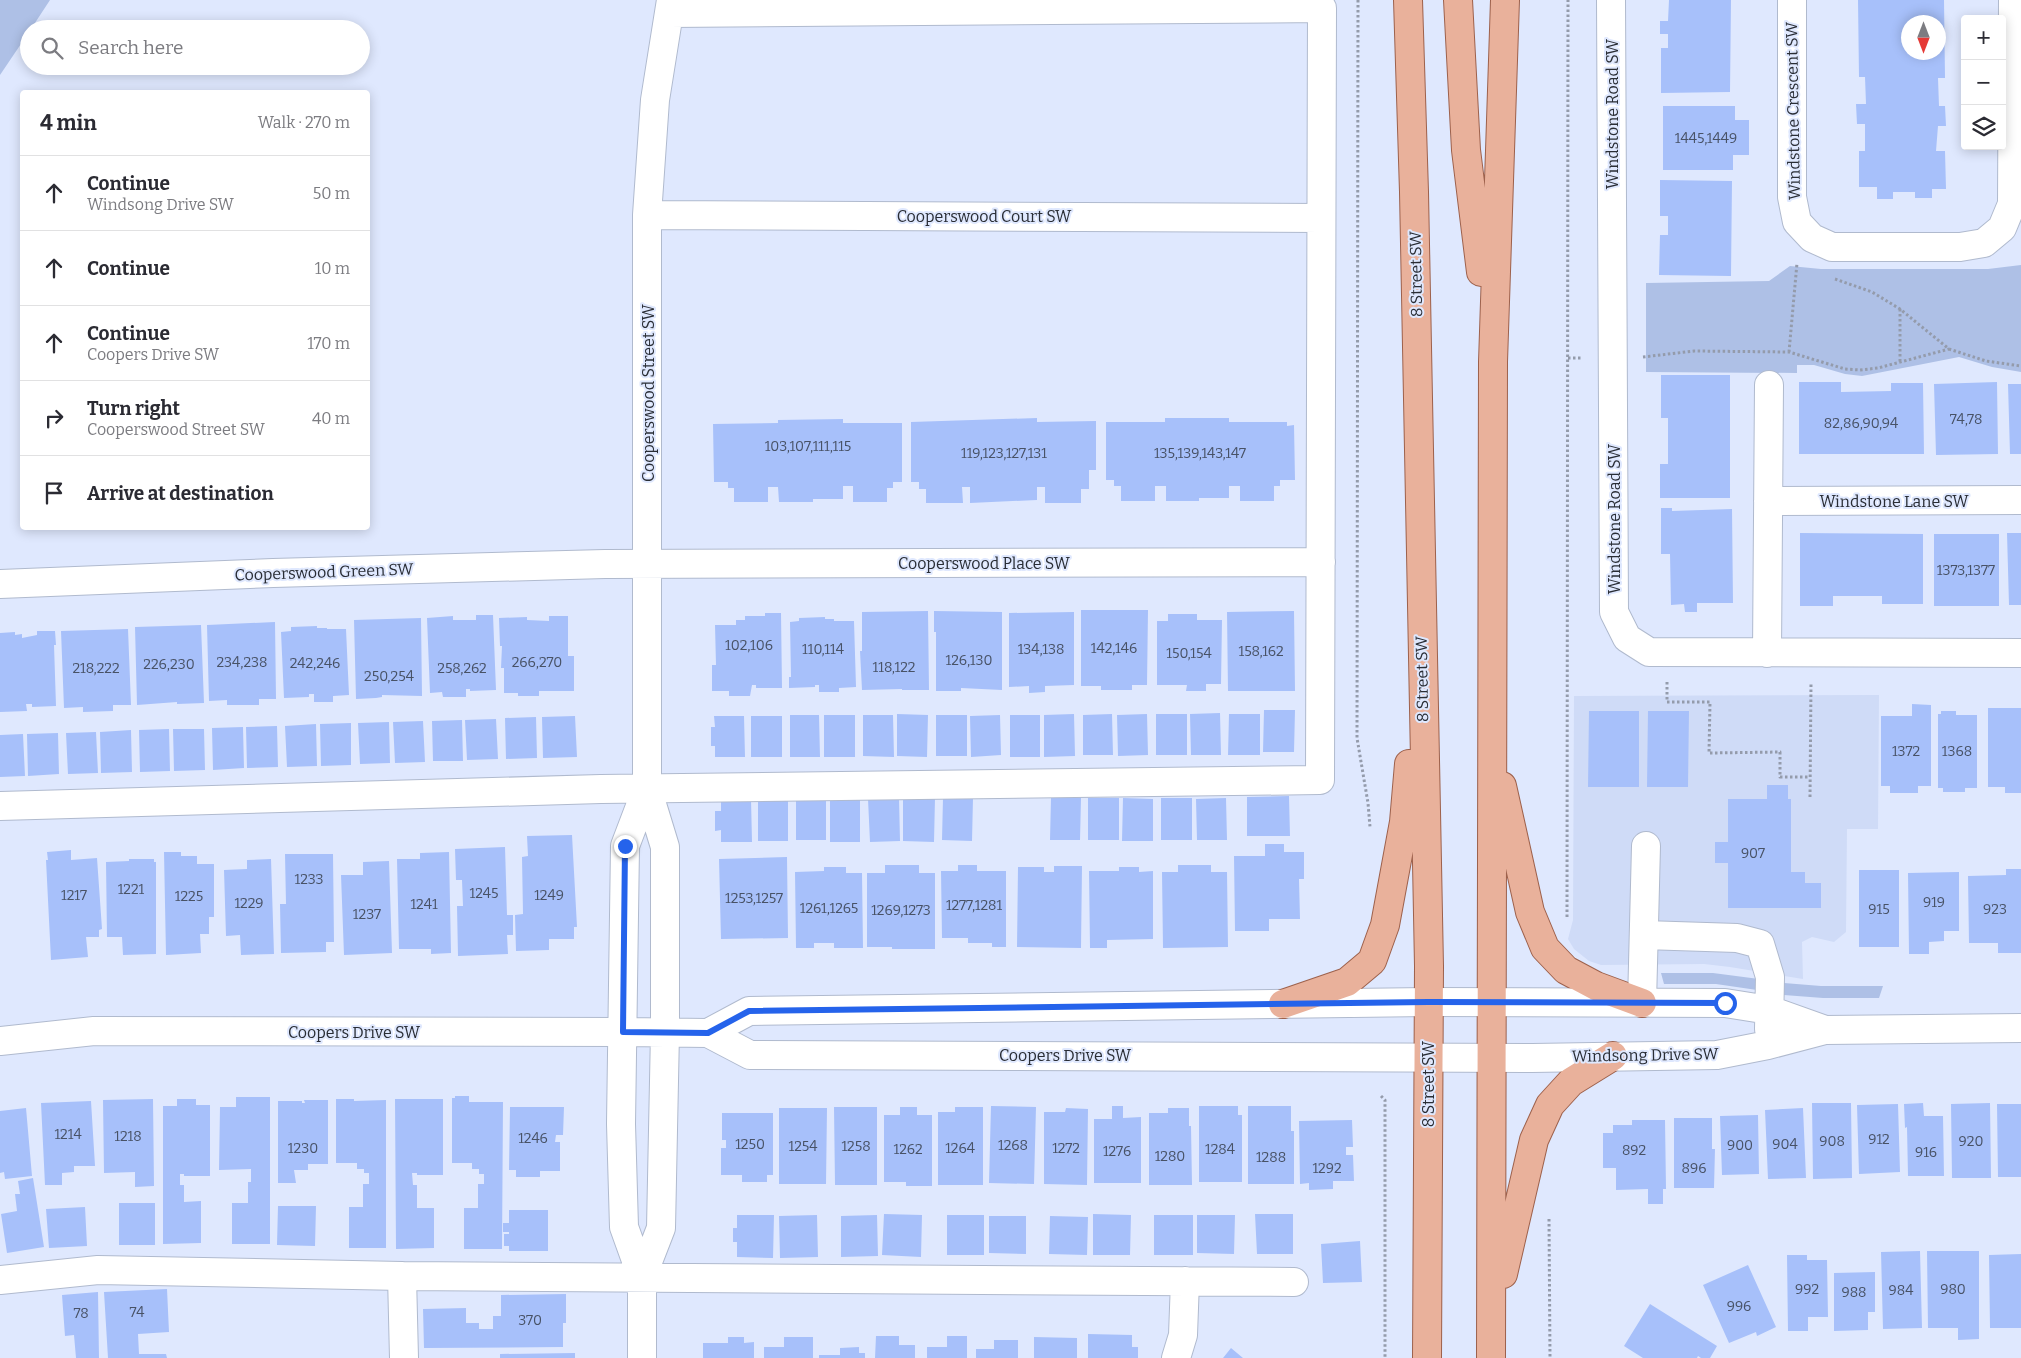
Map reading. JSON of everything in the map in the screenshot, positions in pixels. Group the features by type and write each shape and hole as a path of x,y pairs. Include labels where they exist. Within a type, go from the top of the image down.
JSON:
{"main road":[{"name":"8 Street SW","path":"1408,0 1414,192 1428,1002 1427,1358"},
{"path":"1458,0 1466,150 1493,362"},
{"path":"1492,1358 1491,734 1493,362 1505,0"},
{"path":"1284,1004 1347,982 1372,961 1385,925 1404,822 1421,644"},
{"path":"1491,734 1530,912 1545,948 1566,970 1596,986 1642,1003"},
{"path":"1491,1329 1534,1140 1550,1104 1571,1082 1613,1056"}],"street":[{"name":"Windstone Road SW","path":"1611,0 1614,612 1627,638 1649,652 2021,653"},
{"name":"Windstone Crescent SW","path":"1792,0 1792,197 1796,222 1812,238 1832,247 1960,247 1984,243 2002,228 2012,204 2013,0"},
{"name":"Cooperswood Street SW","path":"642,1277 661,1228 665,1032 665,847 647,788 647,215 655,100 670,6"},
{"path":"0,806 647,788 1320,780 1322,8 670,6"},
{"name":"Cooperswood Court SW","path":"647,215 1321,218"},
{"path":"1767,653 1769,385"},
{"name":"Windstone Lane SW","path":"1768,501 2021,500"},
{"name":"Cooperswood Place SW","path":"648,564 1321,562"},
{"name":"Cooperswood Green SW","path":"0,584 273,573 648,564"},
{"name":"Cooperswood Street SW","path":"642,1277 624,1227 621,1124 625,846 647,788"},
{"path":"1642,1003 1646,846"},
{"path":"1644,935 1737,938 1760,944 1770,977 1768,1045"},
{"name":"Coopers Drive SW","path":"708,1033 749,1011 1428,1002 1491,1003"},
{"name":"Windsong Drive SW","path":"1491,1003 1725,1003 1769,1010 1826,1030"},
{"name":"Windsong Drive SW","path":"1492,1057 1718,1055 1768,1045 1826,1030 2021,1028"},
{"name":"Coopers Drive SW","path":"0,1041 94,1031 665,1032 708,1033 750,1055 1492,1057"},
{"path":"0,1280 98,1270 402,1276 1294,1282"},
{"path":"402,1276 404,1358"},
{"path":"642,1277 642,1358"},
{"path":"1176,1358 1183,1335 1185,1281"}],"path":[{"path":"1358,0 1357,738 1368,803 1369,836"},
{"path":"1565,922 1567,916 1568,0"},
{"path":"1789,352 1796,266 1812,238"},
{"path":"1827,276 1872,292 1900,309 1949,349 1986,361 2021,366"},
{"path":"1900,309 1900,363"},
{"path":"1568,358 1651,356 1694,351 1789,352 1844,369 1860,370 1900,363 1949,349"},
{"path":"1668,652 1667,702 1710,702 1709,753 1780,752 1780,777 1810,777"},
{"path":"1810,653 1810,797"},
{"path":"1381,1096 1385,1100 1385,1358"},
{"path":"1549,1216 1550,1358"}],"shaded area":[{"path":"0,0 50,0 37,20 20,20 20,45 0,75"},
{"path":"2021,265 2021,372 1992,367 1959,357 1862,376 1845,374 1814,365 1797,365 1797,373 1646,372 1646,283 1769,281 1790,266 1821,269 1988,269"},
{"path":"1879,695 1878,829 1847,829 1846,932 1834,942 1812,937 1802,942 1803,979 1704,964 1601,965 1589,961 1574,949 1568,939 1573,920 1574,696"},
{"path":"1661,973 1713,973 1759,979 1757,990 1716,984 1664,984"},
{"path":"1784,983 1821,986 1883,986 1879,998 1823,998 1784,995"}],"building":[{"path":"1669,0 1731,0 1730,92 1661,93 1661,48 1668,48 1668,34 1660,34 1660,21 1668,21"},
{"path":"1858,0 1944,0 1944,15 1901,15 1901,60 1945,60 1945,78 1938,78 1939,106 1945,106 1946,126 1938,126 1936,151 1945,151 1946,189 1932,189 1932,198 1915,198 1915,192 1893,192 1893,199 1877,199 1877,187 1859,187 1859,151 1865,151 1865,124 1857,124 1856,104 1866,104 1865,77 1859,77"},
{"path":"1663,106 1735,106 1735,120 1749,120 1749,155 1733,155 1733,170 1663,170"},
{"path":"1660,180 1732,181 1731,276 1659,275 1660,235 1668,235 1668,216 1660,216"},
{"path":"1661,375 1730,375 1730,498 1660,498 1660,464 1668,464 1668,418 1661,418"},
{"path":"1799,382 1841,382 1841,392 1891,391 1891,383 1923,383 1924,454 1799,454"},
{"path":"1997,382 1998,454 1936,455 1934,384"},
{"path":"2008,384 2021,384 2021,454 2010,454"},
{"path":"1037,418 1037,422 1096,421 1096,470 1089,470 1089,489 1081,489 1081,503 1045,503 1045,487 1037,487 1037,500 970,503 970,487 962,487 963,503 926,503 926,489 919,489 919,482 911,482 911,422"},
{"path":"1165,418 1229,418 1229,422 1287,422 1287,426 1294,425 1295,480 1280,480 1280,486 1274,486 1274,501 1240,501 1240,486 1229,486 1229,498 1199,498 1199,501 1166,501 1166,486 1155,486 1155,501 1121,501 1121,486 1114,486 1114,480 1106,480 1106,422 1165,422"},
{"path":"843,419 843,423 902,423 902,482 893,482 893,488 887,488 887,502 853,502 853,486 843,486 843,499 813,499 813,502 779,502 778,487 768,487 768,502 734,502 734,488 728,488 728,482 714,482 713,424"},
{"path":"1661,508 1672,508 1672,511 1732,509 1733,603 1697,603 1697,612 1685,612 1684,604 1671,605 1670,554 1661,554"},
{"path":"1800,533 1923,534 1923,604 1882,604 1882,596 1833,596 1833,606 1800,606"},
{"path":"2007,533 2021,533 2021,605 2009,605"},
{"path":"1934,534 1999,534 1999,606 1934,606"},
{"path":"1081,610 1148,610 1147,685 1132,685 1132,690 1101,690 1101,686 1081,686"},
{"path":"928,611 929,690 862,690 860,651 862,651 862,612"},
{"path":"934,611 1002,612 1002,690 961,688 961,691 936,691"},
{"path":"1294,611 1295,691 1228,691 1227,612"},
{"path":"1074,612 1074,685 1045,686 1045,692 1029,693 1029,686 1009,687 1009,613"},
{"path":"765,613 781,613 782,688 756,688 756,685 752,685 750,696 729,696 729,691 712,691 712,665 716,665 715,625 736,625 736,620 745,620 745,616 765,616"},
{"path":"1168,614 1197,614 1197,620 1222,620 1221,684 1206,684 1206,691 1186,691 1187,685 1157,685 1157,621 1168,621"},
{"path":"476,615 493,615 496,690 470,691 470,689 466,689 466,697 443,697 442,692 430,693 427,618 453,616 453,620 476,620"},
{"path":"549,616 568,616 568,656 574,656 574,691 539,691 539,696 518,696 518,693 504,693 504,668 501,668 502,646 500,646 499,618 527,617 527,620 549,621"},
{"path":"825,617 825,619 834,619 834,621 854,621 856,687 839,688 839,692 819,692 819,685 815,685 815,687 789,688 789,677 791,677 790,622 799,621 799,618"},
{"path":"421,618 422,696 382,695 382,697 376,698 356,699 354,620"},
{"path":"275,622 276,699 259,699 259,705 227,705 227,700 209,701 207,625"},
{"path":"201,625 204,703 177,704 177,702 137,705 135,627"},
{"path":"317,626 317,628 346,629 349,695 333,696 333,702 314,702 314,694 309,694 309,697 284,698 281,632 291,631 291,627"},
{"path":"128,629 131,705 113,705 113,711 83,712 83,707 64,708 61,631"},
{"path":"37,631 55,631 56,706 32,707 32,704 26,704 27,711 0,712 0,633 15,632 15,635 22,634 22,638 37,635"},
{"path":"1912,704 1931,705 1931,786 1918,786 1918,793 1890,793 1890,786 1881,786 1881,716 1912,716"},
{"path":"1988,708 2021,708 2021,793 2005,793 2005,787 1988,787"},
{"path":"1264,710 1295,710 1294,752 1263,752"},
{"path":"1589,711 1639,711 1639,787 1588,787"},
{"path":"1648,711 1689,711 1688,787 1647,787"},
{"path":"1941,711 1956,711 1956,715 1977,715 1977,788 1965,788 1965,792 1943,792 1943,788 1938,788 1938,714 1941,714"},
{"path":"1220,713 1221,755 1191,755 1190,714"},
{"path":"897,714 928,715 927,757 897,756"},
{"path":"1074,714 1075,756 1044,757 1044,715"},
{"path":"1112,714 1113,755 1083,755 1083,715"},
{"path":"1147,714 1148,755 1118,756 1117,715"},
{"path":"1156,714 1187,714 1187,755 1156,755"},
{"path":"1229,714 1260,714 1260,755 1228,755"},
{"path":"790,715 819,715 820,757 790,757"},
{"path":"824,715 855,715 855,757 824,757"},
{"path":"863,715 893,715 894,757 863,756"},
{"path":"936,715 967,715 967,756 936,756"},
{"path":"1000,715 1001,755 971,757 970,716"},
{"path":"1010,715 1040,715 1040,757 1010,757"},
{"path":"575,716 577,757 543,758 542,717"},
{"path":"714,716 744,716 745,757 715,757 715,746 711,746 711,727 715,727"},
{"path":"751,716 782,716 782,757 751,757"},
{"path":"536,717 537,758 506,759 505,718"},
{"path":"496,719 498,759 467,760 465,720"},
{"path":"462,720 463,761 433,761 432,721"},
{"path":"423,721 425,762 395,763 393,722"},
{"path":"389,722 390,763 360,764 358,723"},
{"path":"351,723 351,765 321,766 320,724"},
{"path":"316,724 317,766 287,767 285,726"},
{"path":"277,726 278,767 247,768 246,727"},
{"path":"243,727 244,768 213,770 212,728"},
{"path":"169,729 170,771 140,772 139,730"},
{"path":"173,729 204,729 205,770 174,771"},
{"path":"131,730 132,772 101,773 100,732"},
{"path":"96,732 98,773 68,774 66,733"},
{"path":"58,733 59,774 28,776 27,734"},
{"path":"23,734 25,776 0,777 0,735"},
{"path":"1767,785 1788,785 1788,799 1791,799 1791,872 1805,872 1805,883 1821,883 1821,908 1728,908 1728,863 1715,863 1715,842 1728,842 1728,799 1767,799"},
{"path":"1289,796 1290,836 1247,836 1247,797"},
{"path":"899,798 900,841 870,842 868,799"},
{"path":"903,798 935,798 934,842 903,841"},
{"path":"943,798 973,798 972,841 942,840"},
{"path":"1051,798 1081,798 1080,840 1050,840"},
{"path":"1088,798 1119,798 1119,840 1088,840"},
{"path":"1123,798 1153,799 1153,841 1122,841"},
{"path":"1161,798 1192,798 1192,840 1161,840"},
{"path":"1226,798 1227,840 1197,840 1196,799"},
{"path":"721,799 751,799 752,842 721,842 721,830 715,831 715,811 721,811"},
{"path":"758,799 788,799 788,841 758,841"},
{"path":"796,799 826,799 826,840 796,840"},
{"path":"830,799 860,799 860,842 830,842"},
{"path":"572,835 577,927 574,927 574,939 549,939 549,950 516,951 515,915 523,914 522,857 528,856 527,836"},
{"path":"1265,844 1284,844 1284,852 1304,852 1304,879 1299,879 1300,919 1269,919 1269,931 1235,931 1234,856 1265,856"},
{"path":"505,847 507,915 513,915 513,935 507,935 508,954 458,956 457,906 463,906 462,880 456,880 455,849"},
{"path":"71,850 71,860 97,858 102,929 99,930 99,937 86,937 88,957 51,960 47,852"},
{"path":"164,852 181,852 181,856 197,856 197,864 214,864 214,917 209,917 209,934 200,934 201,953 166,955"},
{"path":"449,852 451,953 431,954 431,949 399,949 397,859 420,859 420,853"},
{"path":"285,854 333,854 334,942 326,942 326,952 281,953 280,904 286,904"},
{"path":"787,857 788,938 721,939 719,859"},
{"path":"129,859 154,859 154,862 156,862 156,954 123,955 122,937 107,937 106,862 129,861"},
{"path":"271,859 274,954 241,955 240,935 226,936 224,870 247,869 247,860"},
{"path":"389,861 392,953 344,955 341,875 363,875 363,862"},
{"path":"885,865 919,865 919,873 935,873 935,949 867,947 867,873 885,873"},
{"path":"958,865 977,865 977,871 1006,871 1006,947 992,947 992,943 968,943 968,938 942,938 941,871 958,871"},
{"path":"1178,865 1211,865 1211,872 1227,872 1228,947 1163,948 1162,872 1178,872"},
{"path":"1054,866 1082,866 1081,948 1017,947 1018,867 1044,867 1044,872 1054,872"},
{"path":"824,867 846,867 846,873 862,873 863,948 834,948 834,943 814,943 814,948 796,948 795,872 824,871"},
{"path":"1119,867 1139,867 1139,872 1153,871 1153,939 1107,940 1107,948 1090,948 1089,871 1119,871"},
{"path":"2006,869 2021,869 2021,953 1998,953 1998,943 1969,943 1968,876 2006,875"},
{"path":"1859,870 1899,870 1899,947 1859,947"},
{"path":"1959,872 1959,931 1944,931 1944,941 1929,942 1929,954 1909,954 1908,873"},
{"path":"455,1096 469,1096 469,1102 503,1102 502,1249 464,1249 464,1208 478,1208 478,1184 484,1184 484,1174 479,1174 479,1169 472,1169 472,1163 452,1163 452,1098 455,1098"},
{"path":"236,1097 270,1097 270,1244 232,1244 232,1203 248,1203 248,1182 251,1182 251,1169 219,1170 220,1107 236,1107"},
{"path":"153,1099 154,1186 135,1187 135,1172 104,1173 103,1100"},
{"path":"177,1099 196,1099 196,1105 210,1105 210,1176 184,1176 184,1174 180,1174 180,1185 184,1185 184,1202 201,1201 201,1243 163,1244 163,1106 177,1106"},
{"path":"336,1099 354,1099 354,1101 386,1100 386,1248 349,1248 349,1207 363,1207 363,1184 369,1184 369,1173 364,1173 364,1169 357,1169 357,1163 336,1163"},
{"path":"395,1099 443,1099 443,1175 417,1175 417,1173 412,1173 413,1185 417,1185 417,1208 434,1208 434,1248 396,1249"},
{"path":"304,1100 328,1100 328,1164 308,1164 308,1170 294,1170 296,1183 278,1183 278,1101 302,1101 302,1103 305,1103"},
{"path":"91,1101 95,1166 74,1166 74,1172 62,1173 62,1185 45,1185 41,1103"},
{"path":"1812,1103 1851,1103 1852,1178 1813,1179"},
{"path":"1923,1103 1924,1116 1943,1116 1944,1176 1908,1176 1907,1127 1905,1128 1904,1104"},
{"path":"1990,1103 1991,1178 1952,1178 1951,1104"},
{"path":"1898,1104 1900,1172 1859,1174 1857,1105"},
{"path":"1997,1104 2021,1104 2021,1177 1998,1177"},
{"path":"991,1106 1036,1107 1034,1184 989,1183"},
{"path":"1112,1106 1123,1106 1123,1118 1141,1117 1141,1183 1094,1183 1094,1119 1112,1119"},
{"path":"1199,1106 1238,1106 1238,1115 1242,1115 1242,1182 1199,1182"},
{"path":"1248,1106 1291,1106 1291,1131 1294,1131 1294,1184 1248,1184"},
{"path":"510,1107 564,1107 563,1135 556,1135 555,1142 560,1142 560,1171 540,1171 540,1177 516,1177 516,1170 509,1170"},
{"path":"834,1107 877,1107 877,1185 835,1185"},
{"path":"900,1107 917,1107 917,1115 932,1115 932,1186 906,1186 906,1182 884,1182 884,1115 900,1115"},
{"path":"955,1107 983,1107 983,1185 938,1185 938,1112 955,1112"},
{"path":"26,1108 32,1176 5,1179 4,1172 0,1173 0,1111"},
{"path":"779,1108 827,1108 826,1184 779,1184"},
{"path":"1066,1108 1088,1109 1087,1185 1044,1184 1044,1112 1065,1112"},
{"path":"1168,1108 1189,1108 1192,1185 1149,1185 1149,1113 1168,1113"},
{"path":"1803,1108 1806,1178 1768,1179 1765,1110"},
{"path":"722,1113 773,1113 773,1175 767,1175 767,1182 742,1182 742,1175 721,1175 721,1148 726,1148 726,1140 722,1140"},
{"path":"1758,1115 1759,1174 1722,1175 1720,1116"},
{"path":"1674,1118 1712,1118 1712,1149 1715,1149 1714,1188 1674,1188"},
{"path":"1352,1120 1353,1147 1346,1147 1346,1155 1353,1155 1354,1181 1333,1181 1333,1189 1309,1190 1309,1183 1300,1184 1299,1121"},
{"path":"1632,1120 1665,1120 1666,1189 1663,1189 1663,1204 1648,1204 1648,1189 1616,1190 1616,1168 1603,1168 1603,1133 1613,1133 1613,1125 1632,1125"},
{"path":"33,1178 44,1247 7,1253 1,1214 17,1211 15,1194 20,1194 18,1181"},
{"path":"119,1203 155,1203 155,1245 119,1245"},
{"path":"278,1206 316,1206 315,1246 277,1245"},
{"path":"85,1207 87,1246 49,1248 46,1209"},
{"path":"509,1210 548,1210 548,1251 509,1251 509,1246 504,1246 504,1234 509,1234 509,1232 503,1232 503,1223 509,1223"},
{"path":"884,1214 922,1215 921,1257 882,1255"},
{"path":"1093,1214 1131,1215 1130,1255 1093,1255"},
{"path":"1255,1214 1293,1214 1293,1254 1257,1254"},
{"path":"737,1215 774,1215 773,1258 737,1257 737,1242 733,1242 733,1228 737,1228"},
{"path":"817,1215 818,1257 780,1258 779,1216"},
{"path":"877,1215 878,1256 841,1257 841,1216"},
{"path":"947,1215 984,1215 984,1255 947,1255"},
{"path":"1154,1215 1193,1215 1193,1255 1154,1255"},
{"path":"1197,1215 1235,1215 1234,1254 1197,1253"},
{"path":"989,1216 1026,1216 1026,1254 989,1253"},
{"path":"1050,1216 1088,1217 1087,1255 1049,1254"},
{"path":"1360,1241 1362,1282 1323,1283 1321,1244"},
{"path":"1920,1251 1922,1328 1883,1329 1881,1252"},
{"path":"1927,1251 1979,1251 1979,1339 1958,1340 1958,1328 1928,1328"},
{"path":"2021,1254 2021,1328 1990,1328 1989,1255"},
{"path":"1787,1255 1807,1255 1807,1260 1827,1260 1828,1317 1808,1317 1808,1331 1788,1331"},
{"path":"1748,1265 1776,1327 1757,1336 1756,1332 1729,1343 1703,1285"},
{"path":"1875,1272 1875,1312 1868,1312 1868,1330 1834,1331 1834,1273"},
{"path":"167,1289 169,1332 138,1334 139,1354 166,1354 167,1358 108,1358 104,1292"},
{"path":"98,1292 99,1358 76,1358 74,1335 65,1336 62,1295"},
{"path":"566,1294 566,1323 563,1323 563,1347 424,1348 423,1309 466,1308 466,1323 479,1323 479,1329 493,1329 493,1316 501,1316 501,1295"},
{"path":"1650,1304 1717,1346 1710,1358 1698,1356 1697,1358 1643,1358 1624,1346"},
{"path":"1088,1334 1132,1335 1132,1347 1138,1347 1138,1358 1088,1358"},
{"path":"876,1336 899,1336 899,1345 915,1345 915,1358 875,1358"},
{"path":"947,1336 967,1336 967,1358 927,1358 927,1347 947,1347"},
{"path":"728,1337 744,1337 744,1343 754,1342 754,1358 703,1358 703,1343 728,1343"},
{"path":"784,1337 813,1337 813,1358 764,1358 764,1347 784,1347"},
{"path":"1034,1337 1077,1338 1077,1358 1034,1358"},
{"path":"994,1340 1018,1340 1018,1358 976,1358 976,1349 994,1349"},
{"path":"859,1347 859,1353 865,1353 865,1358 819,1358 819,1355 840,1355 840,1348"},
{"path":"1231,1348 1243,1358 1223,1358"},
{"path":"575,1353 575,1358 500,1358 500,1354"}],"route":[{"path":"625,846 623,1032 708,1033 749,1011 1428,1002 1725,1003"}]}
